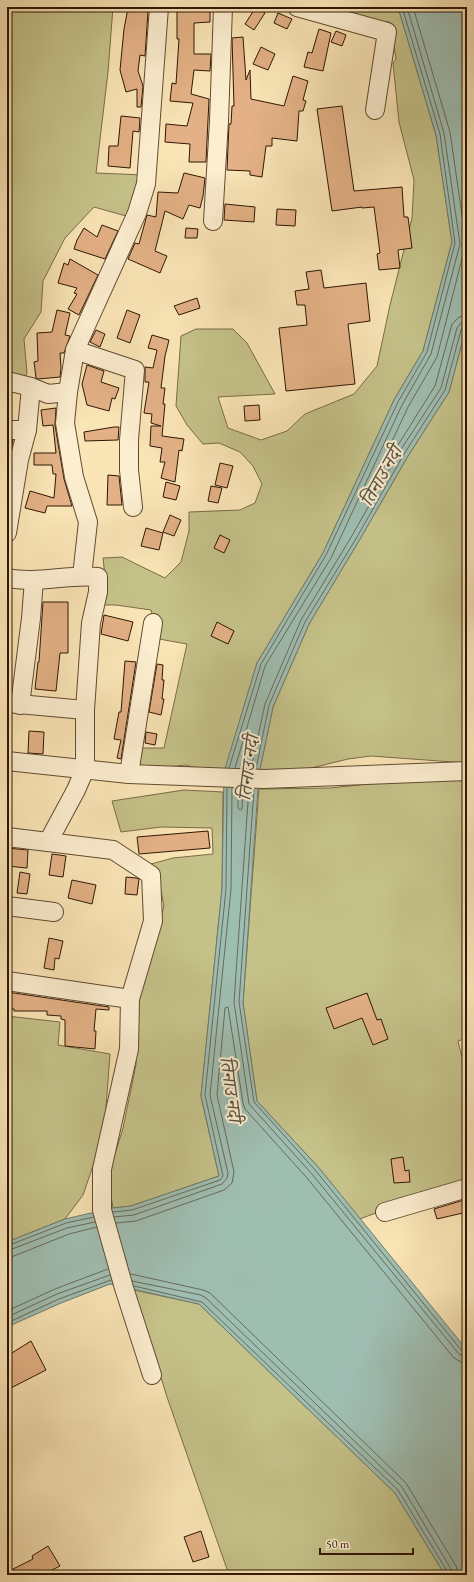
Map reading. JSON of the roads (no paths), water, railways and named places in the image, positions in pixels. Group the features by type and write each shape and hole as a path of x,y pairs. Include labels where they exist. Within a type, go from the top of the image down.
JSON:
{"street":[{"path":"82,576 88,522 74,477 65,423 68,392 75,350 134,219 146,184 159,7"},
{"path":"213,221 219,121 223,7"},
{"path":"297,7 387,32 375,110"},
{"path":"75,350 135,370 129,448 129,470 133,507"},
{"path":"7,381 31,387 48,394 68,392"},
{"path":"7,533 19,460 27,430 31,387"},
{"path":"7,430 27,430"},
{"path":"7,578 34,580 82,576 98,577 98,592 91,623 84,710 85,769 76,790 48,842"},
{"path":"34,580 31,618 14,704 84,710"},
{"path":"129,774 153,623"},
{"path":"7,761 129,774 264,779 467,771"},
{"path":"7,837 113,850 151,875 153,921 130,999 129,1049 102,1169 102,1210 124,1288 152,1375"},
{"path":"7,906 54,912"},
{"path":"7,981 130,999"},
{"path":"385,1212 467,1188"}],"water":[{"name":"तिनाउ नदी","path":"398,7 467,7 467,324 449,392 408,456 309,624 273,707 259,774 243,1003 257,1101 319,1168 467,1350 467,1575 445,1575 395,1493 199,1304 110,1284 61,1303 7,1327 7,1242 65,1219 113,1208 131,1206 219,1176 201,1096 222,889 224,772 257,663 323,553 394,400 423,351 452,242 436,135"}]}
